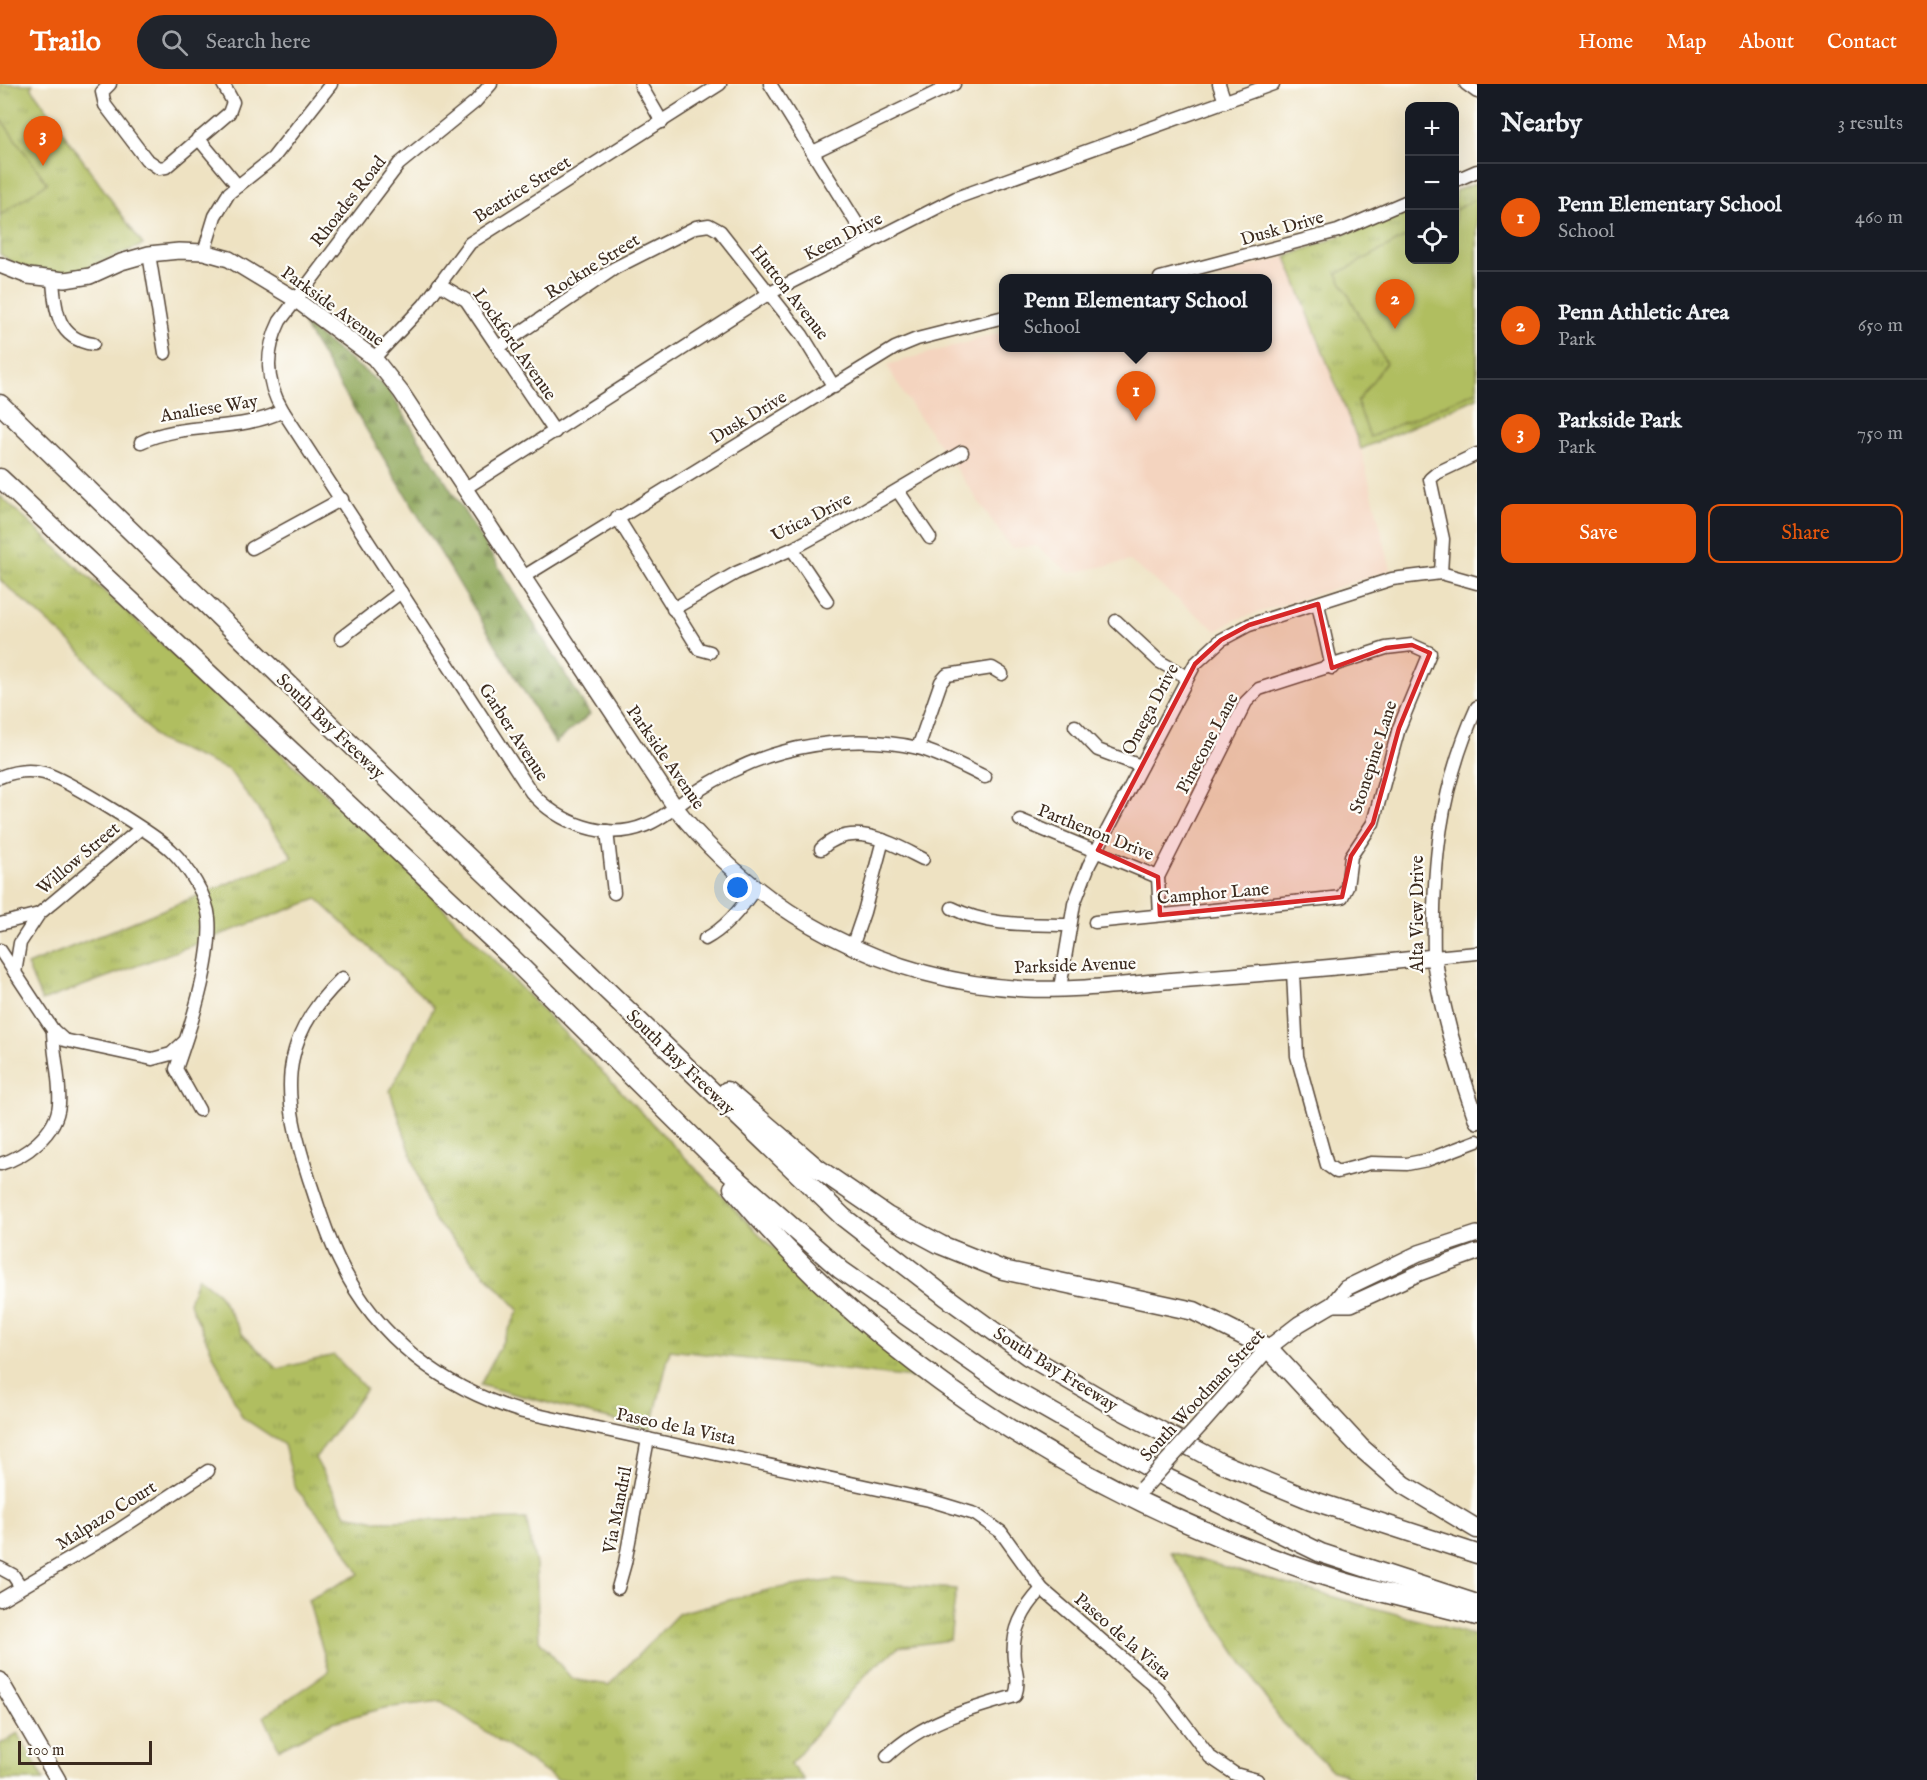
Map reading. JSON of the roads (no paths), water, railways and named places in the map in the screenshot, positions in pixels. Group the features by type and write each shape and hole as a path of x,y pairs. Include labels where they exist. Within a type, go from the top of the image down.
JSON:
{"highway":[{"name":"South Bay Freeway","path":"0,404 843,1217 945,1296 1028,1356 1112,1405 1221,1463 1311,1500 1477,1554"},
{"name":"South Bay Freeway","path":"0,478 510,956 717,1161 841,1270 1006,1386 1169,1479 1321,1552 1477,1604"},
{"path":"608,992 817,1168 887,1216 941,1245 1003,1270 1194,1311 1268,1348 1368,1455 1404,1485 1477,1529"},
{"path":"717,1161 734,1188 775,1236 822,1284 886,1340 995,1418 1139,1493 1199,1529 1316,1573 1477,1616"}],"main road":[{"name":"Parkside Avenue","path":"0,265 28,276 53,280 90,276 121,262 149,254 179,251 204,252 241,265 295,299 374,358 401,392 675,807 710,848 755,888 821,932 852,947 962,982 1020,988 1060,988 1293,971 1434,957"},
{"name":"Alta View Drive","path":"1434,957 1439,995 1455,1058 1477,1121"},
{"name":"South Woodman Street","path":"1139,1493 1268,1348 1299,1324 1333,1305 1346,1288 1382,1269 1477,1234"},
{"name":"South Woodman Street","path":"1333,1305 1351,1304 1419,1273 1477,1252"},
{"path":"0,1680 58,1780"}],"street":[{"path":"110,84 102,92 103,102 152,166 166,167 231,110 232,97 223,84"},
{"path":"204,252 215,216 229,193 273,158 331,84"},
{"name":"Rhoades Road","path":"295,299 399,164 475,102 491,84"},
{"name":"Beatrice Street","path":"374,358 424,305 470,243 720,84"},
{"path":"770,84 869,243"},
{"path":"813,152 954,84"},
{"path":"1219,84 1225,102"},
{"name":"Keen Drive","path":"464,489 768,294 956,198 1273,84"},
{"path":"1466,84 1477,92"},
{"path":"641,86 662,122"},
{"path":"198,138 238,186"},
{"path":"1459,179 1477,171"},
{"name":"Dusk Drive","path":"1179,274 1338,231 1405,202"},
{"name":"Hutton Avenue","path":"709,225 720,231 802,335 834,387"},
{"name":"Rockne Street","path":"499,347 615,268 696,228 709,225"},
{"path":"149,254 165,353"},
{"path":"53,280 57,312 70,335 76,342 93,344"},
{"name":"Lockford Avenue","path":"439,284 466,300 555,432"},
{"name":"Garber Avenue","path":"295,299 276,330 269,359 272,386 283,411 531,792 546,808 585,827 607,831 647,825 744,766 785,751 843,742 918,748 985,777"},
{"name":"Dusk Drive","path":"523,577 617,517 906,343 999,318"},
{"name":"Analiese Way","path":"141,441 161,432 249,424 283,411"},
{"name":"Utica Drive","path":"673,609 735,573 792,549 898,491 962,452"},
{"path":"1441,573 1443,539 1430,480 1437,473 1477,454"},
{"path":"898,491 930,537"},
{"path":"252,548 342,499"},
{"path":"617,517 699,649 710,652"},
{"path":"792,549 827,601"},
{"name":"Omega Drive","path":"1060,988 1074,904 1140,766 1195,664 1221,640 1249,625 1392,579 1441,573 1477,583"},
{"path":"341,638 401,592"},
{"path":"1318,604 1332,668"},
{"path":"1116,621 1160,662 1187,676"},
{"name":"Pinecone Lane","path":"1160,915 1158,877 1246,702 1259,689 1332,668 1386,648 1412,645 1430,653"},
{"name":"Stonepine Lane","path":"1334,900 1342,897 1347,887 1351,856 1373,823 1399,728 1430,653"},
{"path":"918,748 941,682 947,675 992,668 1002,674"},
{"name":"Alta View Drive","path":"1434,957 1434,878 1439,830 1455,763 1477,707"},
{"path":"1075,726 1098,750 1140,766"},
{"path":"0,777 21,770 54,776 171,850 187,868 206,905 209,917 209,945 187,1039 176,1069 199,1110"},
{"name":"Parthenon Drive","path":"1020,820 1098,850 1158,877"},
{"name":"Willow Street","path":"15,973 20,943 39,914 140,829"},
{"path":"607,831 614,893"},
{"path":"821,849 842,836 868,834 923,859"},
{"path":"852,947 883,840"},
{"path":"705,939 717,933 744,905 755,888"},
{"name":"Camphor Lane","path":"1095,922 1334,900"},
{"path":"952,908 971,918 998,923 1069,925"},
{"name":"Willow Street","path":"0,924 39,914"},
{"path":"0,950 53,1030 64,1040 152,1059 171,1054 187,1039"},
{"name":"Parkside Avenue","path":"1434,957 1477,953"},
{"path":"1293,971 1297,1056 1327,1165 1337,1172 1371,1163 1407,1164 1427,1160 1477,1141"},
{"name":"Paseo de la Vista","path":"342,978 321,1000 305,1024 294,1052 288,1092 299,1146 327,1232 341,1266 360,1298 383,1327 410,1353 439,1375 471,1393 523,1412 929,1500 975,1514 1001,1532 1042,1589 1158,1689 1210,1757 1235,1774 1257,1780"},
{"path":"0,1164 23,1154 40,1141 57,1112 59,1103 53,1052 53,1030"},
{"name":"Via Mandril","path":"618,1588 626,1563 648,1439"},
{"name":"Malpazo Court","path":"0,1600 117,1531 208,1471"},
{"path":"0,1568 13,1575 21,1587"},
{"path":"887,1756 906,1737 961,1712 1015,1696 1020,1681 1014,1661 1014,1640 1018,1624 1026,1606 1042,1589"}],"place":[{"name":"Parkside Park","path":"43,166"},
{"name":"Penn Athletic Area","path":"1395,329"},
{"name":"Penn Elementary School","path":"1136,421"}]}
